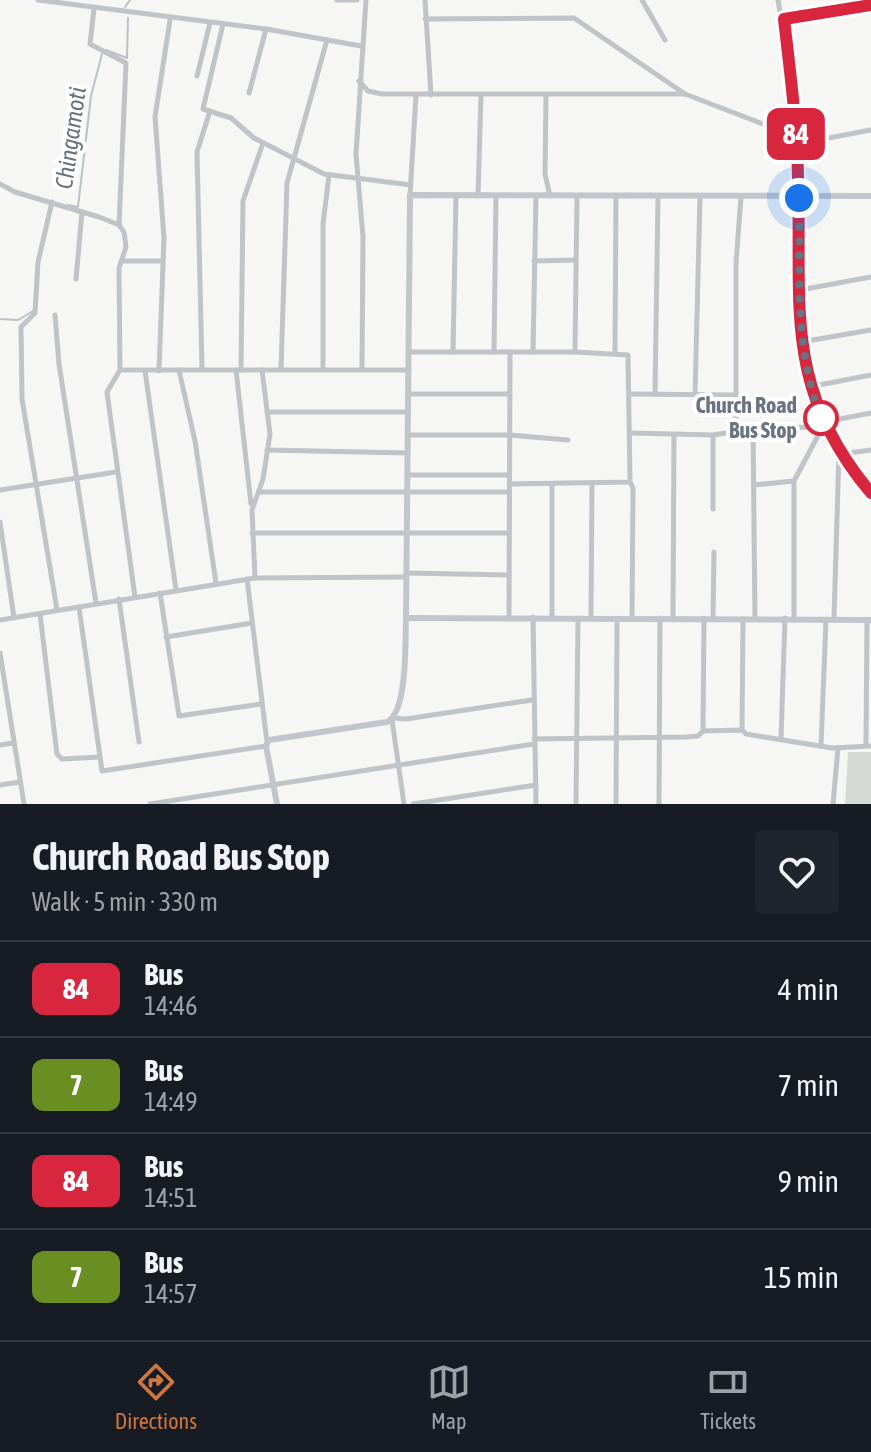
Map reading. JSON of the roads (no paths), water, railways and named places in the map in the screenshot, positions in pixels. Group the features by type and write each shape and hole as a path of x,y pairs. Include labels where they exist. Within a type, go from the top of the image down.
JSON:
{"main road":[{"path":"277,804 267,744 289,735 393,719 402,684 406,618 410,195 871,196"},
{"path":"799,198 801,342 809,387 823,426 871,493"},
{"path":"406,618 869,620"}],"street":[{"path":"38,0 170,20 266,29 361,46"},
{"path":"337,0 357,0"},
{"path":"362,369 363,237 356,179 359,81 366,0"},
{"path":"425,0 431,95"},
{"path":"642,0 665,40"},
{"path":"778,0 784,19 797,140 799,198"},
{"path":"784,19 871,5"},
{"path":"94,9 90,44 126,63 119,225 126,239 119,280 120,370 107,392 135,597"},
{"path":"425,19 574,18 685,94 797,140 871,130"},
{"path":"159,371 163,219 155,117 170,20"},
{"path":"197,76 210,23"},
{"path":"223,23 214,72 202,107 231,118 263,143 329,175 411,185"},
{"path":"249,93 266,29"},
{"path":"281,369 283,241 292,156 327,40"},
{"path":"359,81 372,92 416,95 685,94"},
{"path":"410,195 416,95"},
{"path":"478,196 481,95"},
{"path":"546,95 545,174 550,196"},
{"path":"202,369 197,152 210,111"},
{"path":"255,578 252,507 238,370 243,201 263,143"},
{"path":"323,368 323,224 329,175"},
{"path":"0,184 119,225"},
{"path":"0,192 7,188"},
{"path":"453,352 456,196"},
{"path":"494,352 496,196"},
{"path":"533,352 536,196"},
{"path":"575,352 577,196"},
{"path":"615,353 616,196"},
{"path":"655,394 658,197"},
{"path":"695,395 700,197"},
{"path":"736,432 741,197"},
{"path":"52,202 38,262 35,313 21,327 22,399 57,610"},
{"path":"76,279 82,212"},
{"path":"534,261 575,260"},
{"path":"123,261 162,261"},
{"path":"800,290 871,277"},
{"path":"55,315 59,364 96,603"},
{"path":"801,342 871,330"},
{"path":"409,352 615,353 630,358 632,618"},
{"path":"509,617 510,352"},
{"path":"120,370 409,370"},
{"path":"179,370 195,441 216,583"},
{"path":"252,507 259,492 267,450 262,370"},
{"path":"145,371 176,590"},
{"path":"809,387 871,375"},
{"path":"408,394 509,394"},
{"path":"630,394 735,395"},
{"path":"267,412 408,412"},
{"path":"630,433 713,435 753,428 823,426 871,413"},
{"path":"794,618 794,481 823,426"},
{"path":"753,428 755,618"},
{"path":"673,618 674,434"},
{"path":"408,435 509,435 568,440"},
{"path":"713,435 713,509"},
{"path":"267,450 408,453"},
{"path":"834,619 840,453 871,450"},
{"path":"0,490 116,472"},
{"path":"408,475 509,475"},
{"path":"754,485 794,481"},
{"path":"862,482 871,481"},
{"path":"509,484 630,482"},
{"path":"591,618 592,483"},
{"path":"552,484 552,617"},
{"path":"259,492 509,492"},
{"path":"0,522 14,618"},
{"path":"252,533 509,533"},
{"path":"713,618 714,552"},
{"path":"0,620 255,578 509,575"},
{"path":"79,607 104,771 267,744 247,579"},
{"path":"160,593 179,716 261,704"},
{"path":"119,599 139,742"},
{"path":"40,614 57,754 62,759 100,757"},
{"path":"533,617 536,804"},
{"path":"576,804 578,618"},
{"path":"616,804 617,618"},
{"path":"659,804 660,618"},
{"path":"703,731 704,618"},
{"path":"742,730 743,618"},
{"path":"781,739 785,618"},
{"path":"821,746 826,619"},
{"path":"150,804 577,737 660,738 698,736 703,731 742,730 746,734 821,746 869,746 869,620"},
{"path":"166,637 252,623"},
{"path":"0,653 3,703 24,804"},
{"path":"404,804 393,719 532,700"},
{"path":"0,745 13,743"},
{"path":"833,804 838,748"},
{"path":"0,785 20,782"},
{"path":"413,804 536,785"}],"waterway":[{"path":"125,7 130,0"},
{"name":"Chingamoti","path":"106,50 127,58 128,18"},
{"name":"Chingamoti","path":"68,205 78,207 91,96 102,54"},
{"name":"Chingamoti","path":"0,319 18,320 33,311"}],"place":[{"name":"Church Road Bus Stop","path":"821,418"}]}
